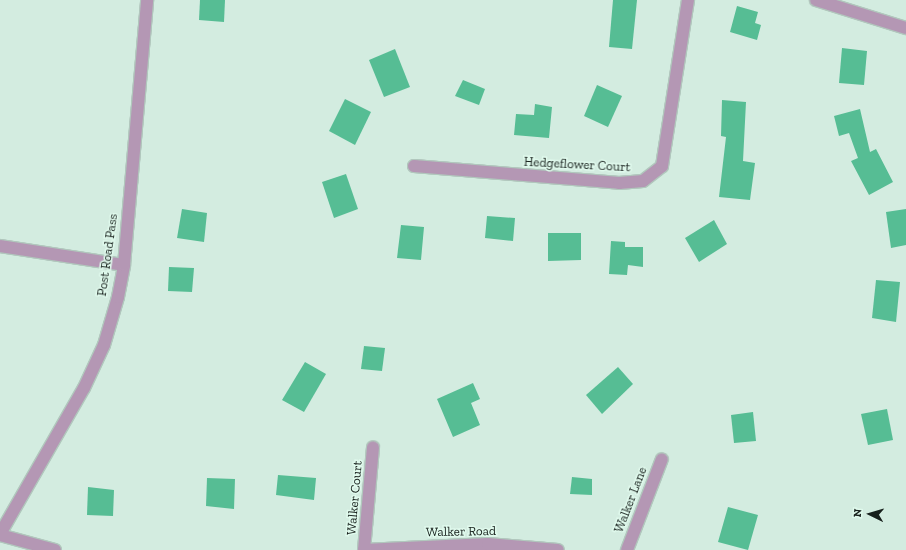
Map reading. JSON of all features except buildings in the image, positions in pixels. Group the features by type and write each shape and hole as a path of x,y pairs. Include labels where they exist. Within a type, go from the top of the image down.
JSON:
{"street":[{"name":"Post Road Pass","path":"0,534 84,388 104,345 118,296 124,265 147,0"},
{"name":"Hedgeflower Court","path":"414,166 612,182 644,181 662,166 688,0"},
{"path":"816,0 906,28"},
{"path":"0,246 124,265"},
{"name":"Walker Court","path":"364,550 373,448"},
{"name":"Walker Lane","path":"627,550 662,459"},
{"path":"0,534 55,550"},
{"name":"Walker Road","path":"364,550 488,544 558,550"}]}
